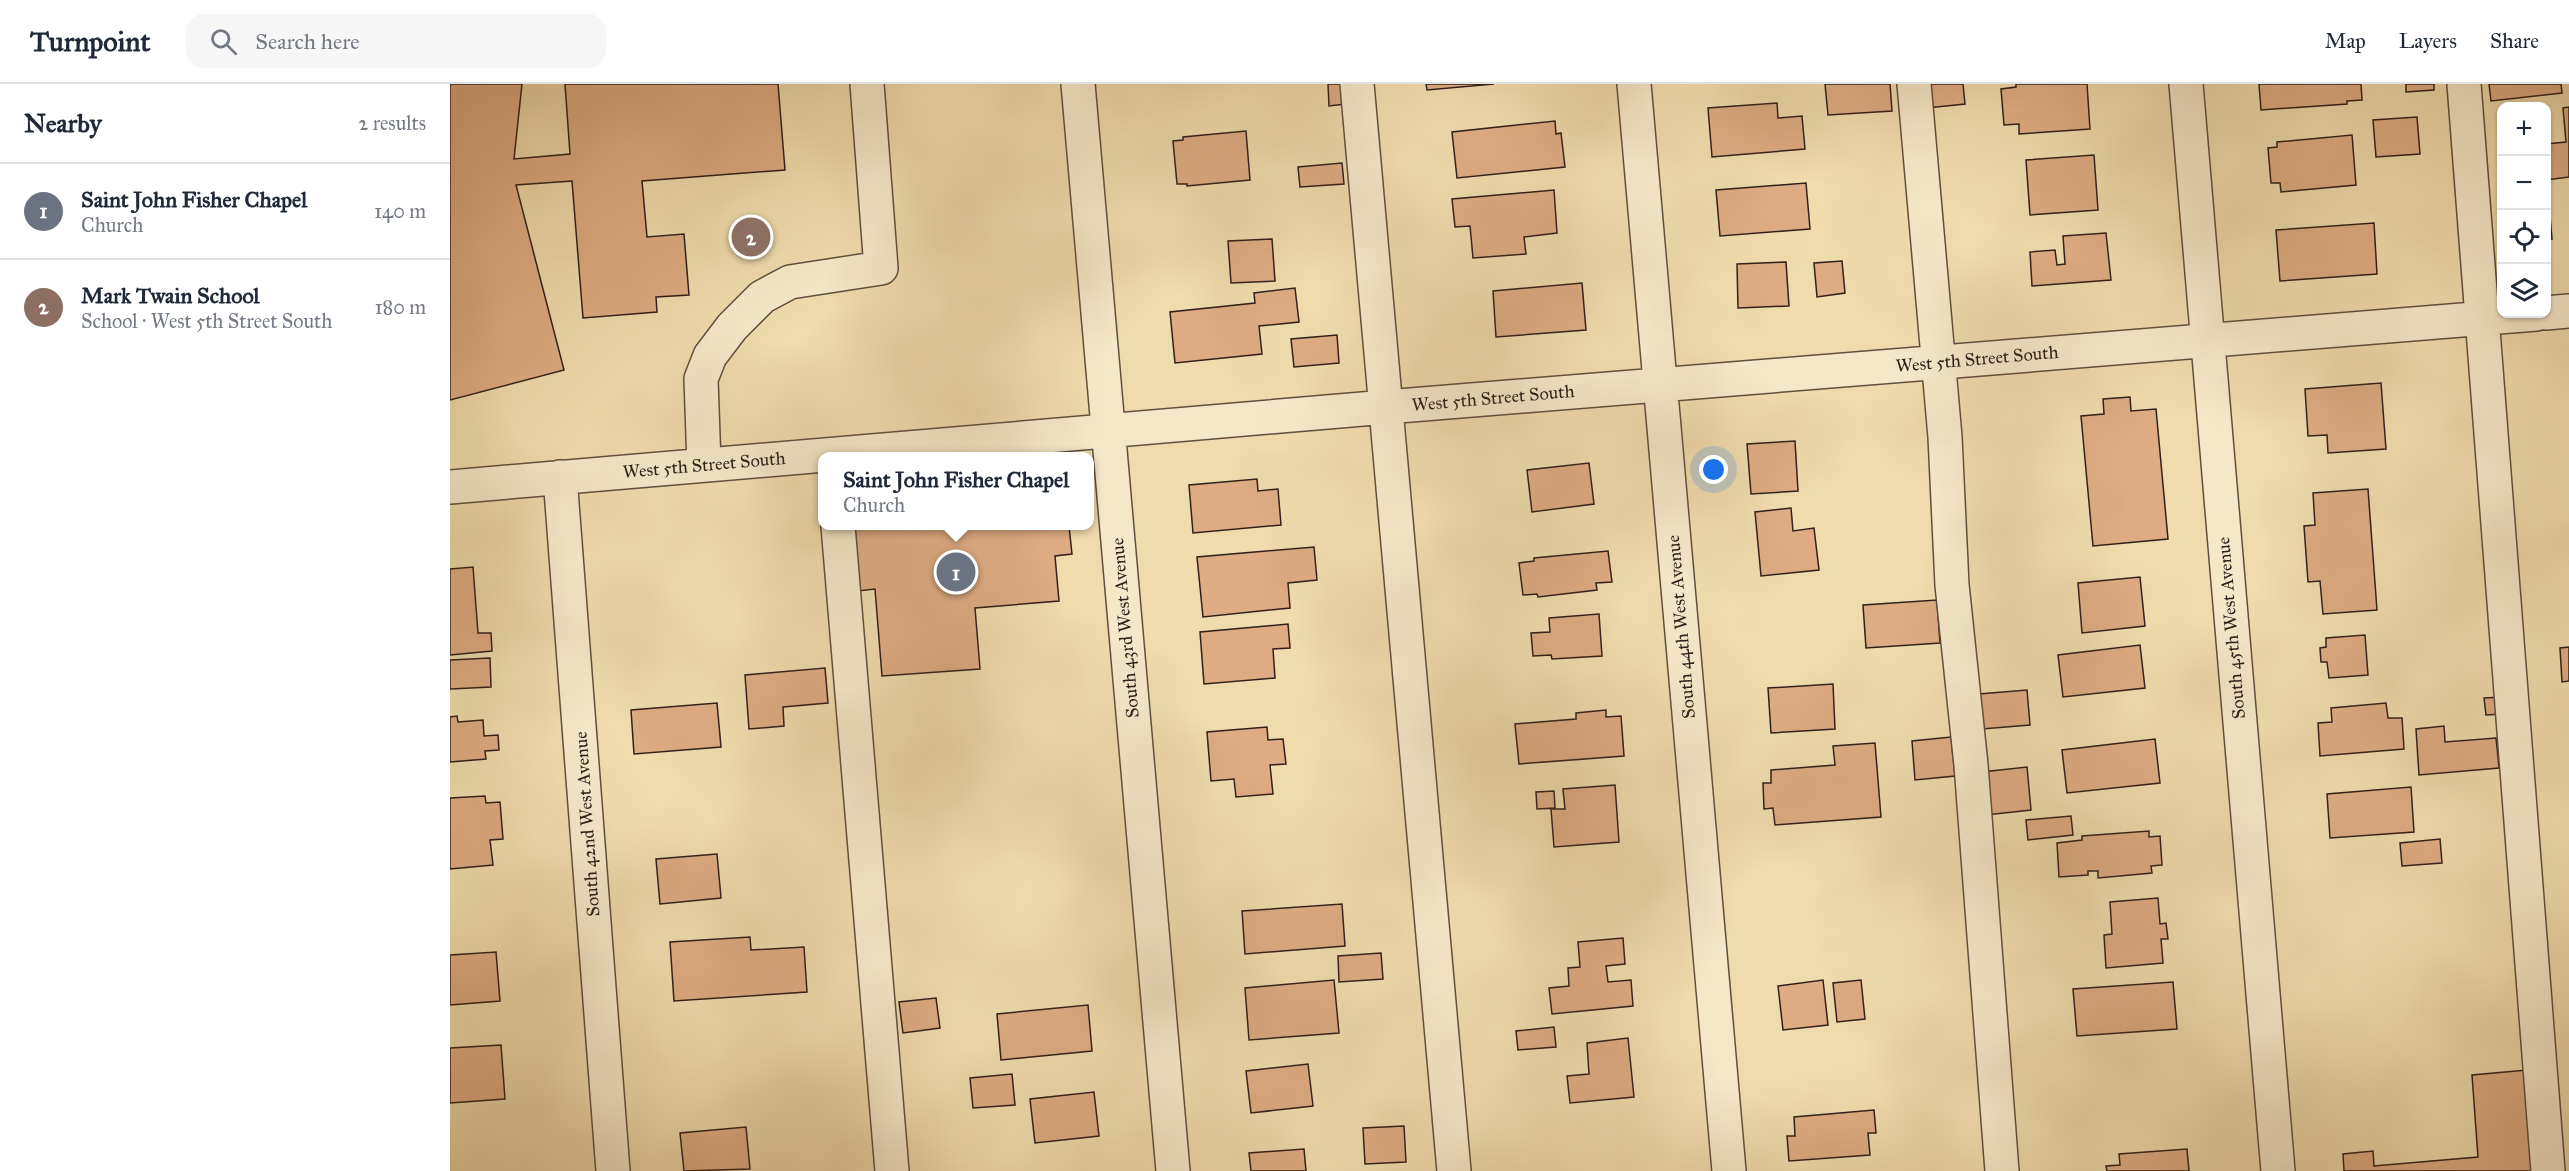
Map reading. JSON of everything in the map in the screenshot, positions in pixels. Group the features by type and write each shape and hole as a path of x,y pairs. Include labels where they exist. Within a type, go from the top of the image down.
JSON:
{"street":[{"path":"704,465 701,379 710,356 732,327 762,297 789,282 881,268 867,84"},
{"name":"South 43rd West Avenue","path":"1078,84 1173,1171"},
{"path":"1357,84 1454,1171"},
{"name":"South 44th West Avenue","path":"1634,84 1729,1171"},
{"path":"1914,84 1945,437 1952,585 1972,788 2002,1171"},
{"name":"South 45th West Avenue","path":"2186,84 2278,1171"},
{"path":"2464,84 2548,1171"},
{"path":"2551,313 2569,311"},
{"name":"West 5th Street South","path":"866,452 1660,384 2497,317"},
{"name":"West 5th Street South","path":"450,487 818,456"},
{"name":"South 42nd West Avenue","path":"560,477 613,1171"},
{"path":"838,530 892,1171"}],"building":[{"path":"450,84 522,84 514,159 570,154 565,84 778,84 785,170 642,181 647,237 684,234 689,295 656,297 657,312 583,318 572,181 516,185 564,370 450,400"},
{"path":"1328,84 1344,84 1345,104 1329,106"},
{"path":"1426,84 1494,84 1427,90"},
{"path":"1825,84 1890,84 1892,111 1828,115"},
{"path":"1924,84 1963,84 1965,104 1927,108"},
{"path":"2016,84 2087,84 2090,129 2019,134 2019,124 2004,125 2001,89 2016,87"},
{"path":"2259,84 2361,84 2362,100 2347,101 2347,104 2261,110"},
{"path":"2406,84 2434,84 2434,90 2406,92"},
{"path":"2489,84 2561,84 2562,93 2491,101"},
{"path":"1777,103 1778,118 1802,116 1805,149 1712,157 1708,108"},
{"path":"2569,107 2569,177 2551,179 2551,144 2566,142 2563,108"},
{"path":"2417,117 2420,154 2376,157 2373,120"},
{"path":"1555,121 1556,134 1561,133 1565,167 1457,178 1452,132"},
{"path":"1246,131 1250,180 1187,186 1187,184 1177,184 1173,141 1183,140 1183,137"},
{"path":"2352,135 2356,185 2281,192 2280,183 2271,183 2268,148 2277,147 2277,142"},
{"path":"2094,155 2098,210 2030,215 2026,160"},
{"path":"1342,163 1344,184 1300,187 1298,167"},
{"path":"1806,183 1810,229 1720,236 1716,190"},
{"path":"1554,190 1557,233 1524,237 1526,254 1473,258 1470,226 1455,227 1452,199"},
{"path":"2374,223 2377,274 2280,281 2276,230"},
{"path":"2106,233 2111,280 2032,286 2030,252 2055,250 2057,265 2065,264 2063,236"},
{"path":"1272,239 1275,281 1231,283 1228,241"},
{"path":"1842,261 1845,293 1817,297 1814,263"},
{"path":"1786,262 1789,306 1738,308 1737,264"},
{"path":"1582,283 1586,330 1496,337 1493,291"},
{"path":"1295,288 1299,322 1259,326 1262,354 1175,363 1170,312 1255,303 1254,293"},
{"path":"1337,335 1339,363 1294,367 1291,339"},
{"path":"2381,383 2386,449 2328,453 2327,435 2308,436 2305,389"},
{"path":"2130,397 2131,411 2156,409 2168,539 2093,546 2081,416 2104,414 2103,399"},
{"path":"1795,441 1798,491 1751,494 1747,444"},
{"path":"1589,463 1594,504 1532,512 1527,470"},
{"path":"1257,479 1258,491 1278,489 1281,525 1193,533 1189,485"},
{"path":"2368,489 2377,610 2323,614 2320,581 2308,582 2304,526 2315,525 2313,493"},
{"path":"1791,508 1793,531 1814,528 1819,570 1761,576 1755,512"},
{"path":"852,530 1069,530 1072,554 1055,556 1059,601 975,608 980,669 882,676 875,589 858,591"},
{"path":"1314,547 1317,580 1288,583 1290,608 1203,617 1197,557"},
{"path":"1608,551 1612,582 1596,583 1597,590 1538,597 1537,594 1523,595 1519,563 1534,561 1534,558"},
{"path":"473,567 478,633 491,633 492,651 450,655 450,569"},
{"path":"2140,577 2145,626 2082,633 2078,583"},
{"path":"1937,600 1940,643 1866,648 1863,605"},
{"path":"1599,614 1602,656 1552,659 1551,655 1533,656 1531,633 1550,632 1549,618"},
{"path":"1288,624 1290,648 1273,649 1275,678 1204,684 1200,632"},
{"path":"2365,635 2368,675 2329,678 2327,662 2321,662 2320,648 2326,647 2326,638"},
{"path":"2140,645 2145,688 2063,697 2058,655"},
{"path":"2569,647 2569,681 2562,682 2560,648"},
{"path":"490,658 491,687 450,689 450,660"},
{"path":"825,668 828,703 783,707 784,726 749,729 745,675"},
{"path":"1833,684 1835,729 1771,733 1768,688"},
{"path":"2027,690 2030,725 1982,729 1979,694"},
{"path":"2502,697 2503,714 2486,715 2484,698"},
{"path":"717,703 721,747 634,754 631,710"},
{"path":"2386,703 2388,718 2402,718 2404,749 2320,756 2318,723 2332,722 2331,708"},
{"path":"1606,710 1606,717 1621,716 1624,756 1519,764 1515,724 1576,719 1576,713"},
{"path":"457,716 458,722 483,720 484,736 498,735 499,750 485,751 486,759 450,762 450,717"},
{"path":"2444,726 2445,742 2496,738 2499,768 2419,775 2416,729"},
{"path":"1267,727 1268,740 1283,739 1286,764 1270,765 1273,794 1236,797 1234,779 1211,781 1207,732"},
{"path":"1951,737 1955,776 1915,780 1912,741"},
{"path":"2155,739 2160,783 2067,793 2062,750"},
{"path":"1875,743 1881,817 1775,825 1773,808 1764,809 1763,783 1771,783 1771,770 1835,765 1833,746"},
{"path":"2027,767 2031,810 1986,815 1982,772"},
{"path":"1615,785 1619,842 1554,847 1551,809 1565,809 1563,789"},
{"path":"2411,787 2414,832 2330,838 2327,794"},
{"path":"1554,791 1555,808 1537,809 1536,792"},
{"path":"485,796 486,803 500,802 503,839 490,840 493,865 450,869 450,798"},
{"path":"2071,816 2073,835 2028,840 2026,820"},
{"path":"2149,831 2149,837 2160,836 2162,865 2151,866 2152,873 2098,878 2098,871 2088,871 2088,875 2059,877 2057,843 2082,840 2082,836"},
{"path":"2440,839 2442,863 2402,866 2400,843"},
{"path":"717,854 721,898 660,904 656,859"},
{"path":"2158,898 2160,924 2166,923 2168,939 2161,939 2163,963 2106,968 2104,935 2112,934 2110,902"},
{"path":"1342,904 1345,946 1245,954 1242,911"},
{"path":"750,937 751,950 804,947 807,992 674,1001 670,942"},
{"path":"1623,938 1625,964 1606,966 1608,982 1631,980 1633,1006 1552,1014 1549,988 1569,986 1568,968 1580,967 1578,942"},
{"path":"496,952 500,1001 450,1005 450,955"},
{"path":"1381,953 1383,979 1339,982 1338,956"},
{"path":"1334,980 1339,1033 1249,1040 1245,988"},
{"path":"1823,980 1828,1025 1783,1030 1778,986"},
{"path":"1861,980 1865,1019 1837,1022 1833,983"},
{"path":"2173,982 2177,1029 2077,1036 2073,989"},
{"path":"936,998 940,1028 903,1033 899,1002"},
{"path":"1088,1005 1092,1051 1001,1060 997,1014"},
{"path":"1554,1027 1556,1047 1518,1050 1516,1031"},
{"path":"1628,1038 1634,1097 1570,1103 1567,1076 1589,1074 1587,1043"},
{"path":"501,1045 505,1099 450,1103 450,1048"},
{"path":"1308,1064 1313,1106 1251,1113 1246,1071"},
{"path":"2527,1070 2535,1171 2344,1171 2343,1154 2373,1151 2374,1166 2478,1157 2472,1075"},
{"path":"1012,1074 1015,1105 973,1108 970,1078"},
{"path":"1094,1092 1099,1136 1035,1143 1030,1099"},
{"path":"1874,1110 1876,1133 1868,1133 1870,1155 1789,1161 1787,1136 1795,1136 1794,1117"},
{"path":"1404,1126 1406,1162 1365,1164 1363,1128"},
{"path":"746,1127 750,1169 684,1171 680,1133"},
{"path":"1304,1149 1306,1171 1251,1171 1249,1153"},
{"path":"2187,1149 2189,1171 2107,1171 2106,1166 2120,1165 2119,1154"}],"place":[{"name":"Mark Twain School","path":"751,237"},
{"name":"Saint John Fisher Chapel","path":"956,572"}]}
